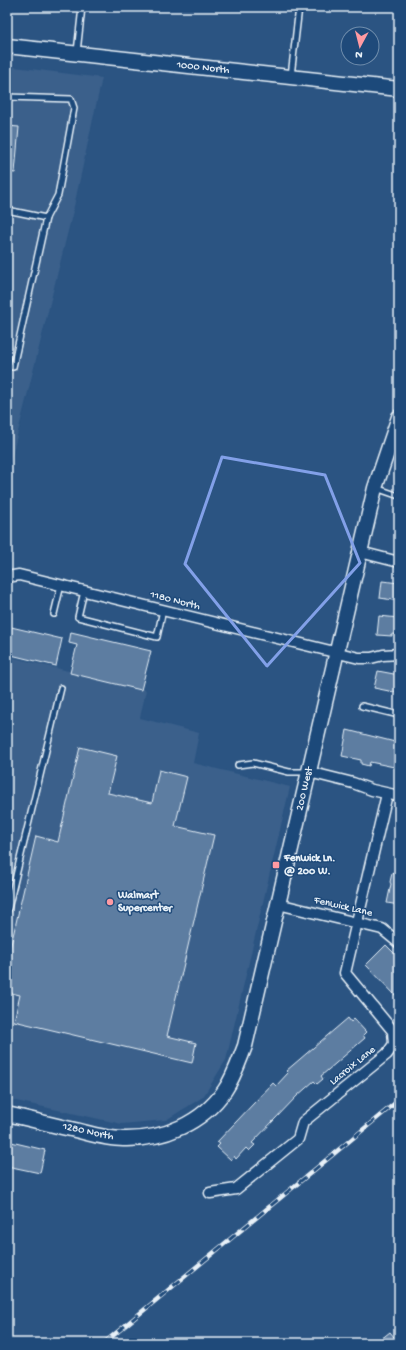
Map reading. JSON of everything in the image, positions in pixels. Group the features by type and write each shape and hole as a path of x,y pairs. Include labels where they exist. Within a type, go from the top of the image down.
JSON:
{"street":[{"name":"1000 North","path":"7,46 399,89"},
{"name":"200 West","path":"169,1132 190,1124 208,1110 225,1090 237,1069 245,1046 375,488 399,417"},
{"path":"360,552 399,562"},
{"name":"1180 North","path":"7,577 19,575 359,658 399,654"},
{"path":"308,772 399,796"},
{"name":"Lacroix Lane","path":"210,1193 236,1189 298,1139 303,1122 387,1054 394,1044 393,1031 345,973 387,794"},
{"name":"Fenwick Lane","path":"278,904 382,929 399,942"},
{"name":"1280 North","path":"7,1114 103,1137 122,1139 143,1138 169,1132"}],"lane":[{"path":"77,54 82,7"},
{"path":"291,77 298,7"},
{"path":"7,97 71,99 74,108 58,195 46,218 13,367 7,366"},
{"path":"7,210 46,218"},
{"path":"375,488 399,496"},
{"path":"54,614 61,585"},
{"path":"84,591 78,617 157,637 163,610"},
{"path":"7,913 60,688"},
{"path":"362,706 399,715"},
{"path":"238,765 253,763 289,772 308,772"}],"highlighted area":[{"path":"222,457 325,475 360,563 267,666 185,564"}],"shaded area":[{"path":"7,66 102,78 73,211 7,476"},
{"path":"7,656 146,690 140,718 199,733 193,763 290,787 226,1060 203,1097 166,1120 122,1124 7,1099"}],"building":[{"path":"7,126 19,127 15,173 7,172"},
{"path":"382,581 399,583 399,601 380,598"},
{"path":"379,616 399,618 399,635 377,635"},
{"path":"7,626 62,639 56,666 7,654"},
{"path":"71,632 151,651 141,690 70,673 77,645 69,643"},
{"path":"378,671 399,675 399,693 374,688"},
{"path":"347,730 399,743 399,768 370,762 369,766 361,764 361,760 342,756"},
{"name":"Walmart Supercenter","path":"80,747 117,756 108,793 152,803 159,770 187,777 175,826 214,835 167,1036 196,1043 192,1063 14,1021 20,995 7,992 7,962 36,836 58,842"},
{"path":"395,866 399,866 399,905 387,903 391,884 390,882 392,873 394,874"},
{"path":"386,945 399,958 399,999 366,965"},
{"path":"348,1018 351,1022 354,1019 366,1032 363,1035 365,1038 321,1076 323,1079 317,1084 314,1081 297,1096 252,1143 255,1145 249,1151 246,1148 236,1159 234,1156 231,1160 217,1147 220,1144 217,1142 273,1083 276,1086 288,1073 286,1071"},
{"path":"7,1141 45,1150 40,1173 7,1166"},
{"path":"390,1332 399,1343 376,1343"}],"railway":[{"path":"104,1343 399,1100"}],"place":[{"name":"Fenwick Ln. @ 200 W.","path":"276,865"},
{"name":"Walmart Supercenter","path":"110,902"}]}
